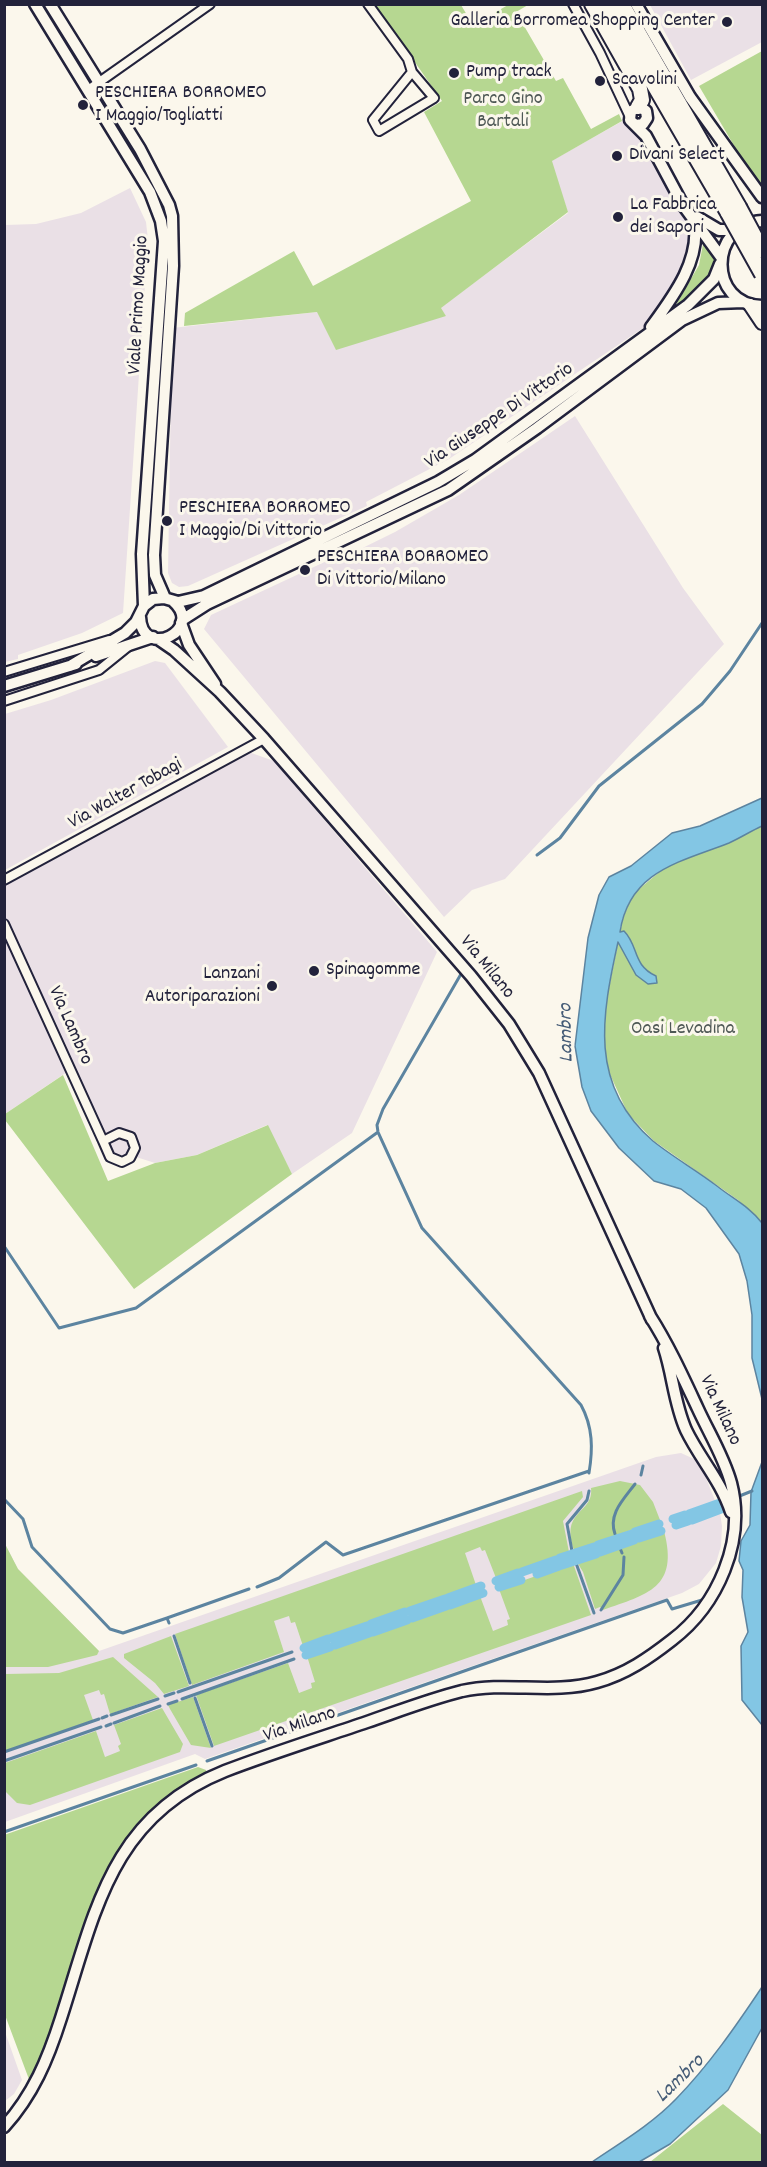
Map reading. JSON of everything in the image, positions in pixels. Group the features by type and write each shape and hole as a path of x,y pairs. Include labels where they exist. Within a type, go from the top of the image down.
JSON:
{"highway":[{"path":"592,4 640,89 642,100 638,115"},
{"path":"607,4 734,210 762,250"},
{"path":"622,4 734,210 762,274"}],"main road":[{"path":"752,304 762,322"}],"street":[{"name":"Viale Primo Maggio","path":"35,4 150,192 163,230 142,554 142,611"},
{"name":"Viale Primo Maggio","path":"50,4 140,150 172,216 173,266 154,555 155,575 169,599"},
{"path":"88,90 210,4"},
{"path":"368,4 408,58 412,72 434,98 379,131 373,120 412,72"},
{"path":"573,4 614,84 638,115 687,210 720,261 726,285 752,304"},
{"path":"636,4 690,97 761,194"},
{"path":"687,210 719,230 736,230 750,223 762,221"},
{"path":"644,336 691,262 696,240 694,220"},
{"name":"Via Giuseppe Di Vittorio","path":"70,666 116,638 154,599 204,596 438,482 504,440 705,290 714,279 724,245 736,230"},
{"name":"Via Giuseppe Di Vittorio","path":"4,686 70,666 131,643 174,635 182,622 207,604 448,490 519,441 682,320 709,305 752,304"},
{"path":"169,599 181,611 182,622"},
{"path":"142,611 143,628 155,638"},
{"name":"Via Milano","path":"182,622 189,645 220,692"},
{"name":"Via Giuseppe Di Vittorio","path":"4,672 80,646 116,638"},
{"name":"Via Milano","path":"155,638 174,650 220,692 264,739 471,976 509,1024 539,1073 650,1316 667,1357 680,1415 723,1493 734,1529"},
{"name":"Via Giuseppe Di Vittorio","path":"4,701 99,670 117,658 131,643"},
{"name":"Via Walter Tobagi","path":"4,880 264,739"},
{"name":"Via Lambro","path":"4,924 103,1141"},
{"path":"119,1133 127,1135 135,1144 134,1152 128,1160 118,1161 111,1157 103,1141 119,1133"},
{"name":"Via Milano","path":"4,2127 24,2103 39,2077 111,1871 135,1836 166,1805 194,1785 225,1770 448,1695 493,1687 570,1688 604,1680 625,1671 677,1636 704,1609 726,1568 734,1529 733,1494 724,1462 668,1345 650,1316"}],"shaded area":[{"name":"Galleria Borromea Shopping Center","path":"650,5 762,5 762,42 691,80"},
{"path":"628,118 682,208 690,238 687,262 655,320 449,459 366,502 367,506 188,586 179,587 172,583 168,573 172,328 317,312 446,316 440,308 568,213 551,161"},
{"path":"130,188 146,222 148,240 123,613 82,633 18,655 18,659 5,662 5,225 36,224 81,213"},
{"path":"575,416 683,588 724,644 505,879 472,890 444,917 204,629 211,615 331,559 334,562 395,532 459,495"},
{"path":"155,661 165,663 228,747 5,870 5,714 51,700"},
{"path":"243,750 274,761 437,952 352,1133 292,1174 267,1125 197,1155 155,1163 133,1156 115,1160 70,1070 5,1114 5,880"},
{"path":"681,1453 694,1459 704,1473 720,1513 722,1526 721,1546 716,1563 699,1584 682,1593 205,1759 195,1754 5,1822 4,1542 18,1569 99,1651 656,1457"},
{"path":"4,2029 22,2080 14,2094 5,2101"}],"green space":[{"name":"Parco Gino Bartali","path":"375,5 461,5 473,25 508,5 528,5 516,12 556,81 563,78 591,129 619,114 622,121 552,161 568,212 441,308 446,316 336,350 317,312 184,326 185,313 294,251 313,286 471,201 424,112 442,101"},
{"path":"762,51 762,188 756,183 699,86"},
{"path":"704,239 715,261 712,269 686,300 673,310 699,265"},
{"name":"Oasi Levadina","path":"762,826 762,1223 738,1200 654,1141 628,1114 608,1070 604,1051 605,1008 623,918 633,894 669,864 730,842"},
{"path":"63,1075 108,1181 155,1163 197,1155 268,1125 292,1174 134,1289 5,1120 5,1114"},
{"path":"620,1481 640,1485 653,1502 660,1520 574,1550 571,1527 574,1519 588,1503 591,1488"},
{"path":"582,1491 583,1497 563,1521 569,1552 496,1578 485,1550 482,1551 480,1547 465,1553 476,1585 303,1646 295,1622 291,1623 289,1616 274,1621 284,1652 192,1685 175,1634"},
{"path":"664,1531 668,1550 667,1565 663,1577 656,1586 634,1599 603,1610 600,1607 595,1609 583,1572 577,1562"},
{"path":"4,1542 18,1569 99,1651 97,1655 48,1667 5,1667"},
{"path":"573,1563 591,1615 214,1746 196,1695 288,1663 299,1693 312,1688 311,1683 315,1682 307,1656 480,1596 493,1631 508,1625 507,1620 510,1619 499,1589"},
{"path":"171,1636 189,1686 164,1694 155,1683 124,1658 124,1654"},
{"path":"113,1657 158,1697 110,1714 104,1694 101,1695 99,1690 84,1695 93,1720 5,1751 5,1674 59,1673"},
{"path":"193,1697 211,1748 191,1745 168,1705"},
{"path":"162,1708 183,1744 180,1752 30,1805 17,1803 5,1791 5,1763 96,1731 105,1757 120,1751 118,1746 121,1744 114,1725"},
{"path":"198,1767 206,1770 206,1776 140,1824 86,1933 37,2073 30,2082 5,2015 4,1835"},
{"path":"723,2104 762,2135 762,2162 650,2162"}],"water":[{"path":"762,798 762,826 729,843 675,863 646,882 634,895 625,911 620,932 624,931 629,937 639,961 648,972 656,976 657,983 648,984 636,975 618,942 608,996 605,1048 609,1073 618,1097 632,1119 668,1153 741,1203 762,1223 762,1399 752,1358 752,1315 747,1281 739,1254 706,1208 681,1189 654,1181 619,1148 591,1111 582,1087 575,1046 588,938 599,895 609,877 631,866 672,833 700,826"},
{"path":"762,1462 762,1725 742,1700 741,1646 748,1632 742,1597 743,1570 739,1561 741,1541 750,1525 751,1492"},
{"path":"762,1987 762,2028 728,2090 670,2144 639,2162 592,2162 646,2125 676,2099 711,2059"}],"waterway":[{"path":"537,855 560,838 599,786 702,704 730,671 762,623"},
{"path":"461,974 383,1109 377,1125 378,1132 422,1228 581,1405 591,1438 589,1473"},
{"path":"4,1246 59,1328 136,1308 378,1132"},
{"path":"641,1475 643,1466"},
{"path":"257,1587 279,1578 326,1542 343,1555 589,1471"},
{"path":"615,1534 613,1527 615,1514 635,1484"},
{"path":"572,1551 567,1524 587,1500 589,1491"},
{"path":"737,1497 752,1491"},
{"path":"4,1499 23,1519 32,1547 110,1629 123,1633 167,1618"},
{"path":"689,1514 720,1503"},
{"path":"692,1520 721,1509"},
{"path":"673,1519 685,1515"},
{"path":"676,1525 688,1521"},
{"path":"635,1532 659,1524"},
{"path":"639,1538 661,1531"},
{"path":"598,1545 632,1534"},
{"path":"600,1552 634,1540"},
{"path":"560,1558 594,1547"},
{"path":"620,1548 622,1553"},
{"path":"562,1565 596,1554"},
{"path":"601,1610 623,1575 624,1557"},
{"path":"522,1572 556,1560"},
{"path":"576,1563 594,1613"},
{"path":"537,1574 559,1566"},
{"path":"496,1581 518,1573"},
{"path":"499,1587 521,1580"},
{"path":"448,1598 481,1586"},
{"path":"169,1623 167,1618 249,1589"},
{"path":"450,1605 483,1593"},
{"path":"410,1611 445,1599"},
{"path":"207,1761 667,1600 672,1609 702,1600"},
{"path":"412,1618 446,1606"},
{"path":"371,1624 405,1612"},
{"path":"373,1632 407,1620"},
{"path":"332,1638 367,1626"},
{"path":"335,1645 369,1633"},
{"path":"174,1636 190,1683"},
{"path":"304,1648 328,1639"},
{"path":"306,1655 330,1647"},
{"path":"178,1692 292,1652"},
{"path":"182,1699 294,1659"},
{"path":"165,1696 174,1693"},
{"path":"195,1698 212,1746"},
{"path":"111,1715 158,1699"},
{"path":"168,1704 177,1701"},
{"path":"114,1723 160,1706"},
{"path":"102,1718 107,1716"},
{"path":"4,1752 99,1719"},
{"path":"106,1726 111,1724"},
{"path":"4,1761 101,1727"},
{"path":"4,1832 196,1765"}],"place":[{"name":"Galleria Borromea Shopping Center","path":"727,22"},
{"name":"Pump track","path":"454,73"},
{"name":"Scavolini","path":"600,81"},
{"name":"PESCHIERA BORROMEO I Maggio/Togliatti","path":"83,105"},
{"name":"Divani Select","path":"617,156"},
{"name":"La Fabbrica dei Sapori","path":"618,217"},
{"name":"PESCHIERA BORROMEO I Maggio/Di Vittorio","path":"167,521"},
{"name":"PESCHIERA BORROMEO Di Vittorio/Milano","path":"305,570"},
{"name":"Spinagomme","path":"314,971"},
{"name":"Lanzani Autoriparazioni","path":"272,986"}],"water label":[{"name":"Lambro","path":"568,1033"},
{"name":"Lambro","path":"681,2080"}]}
